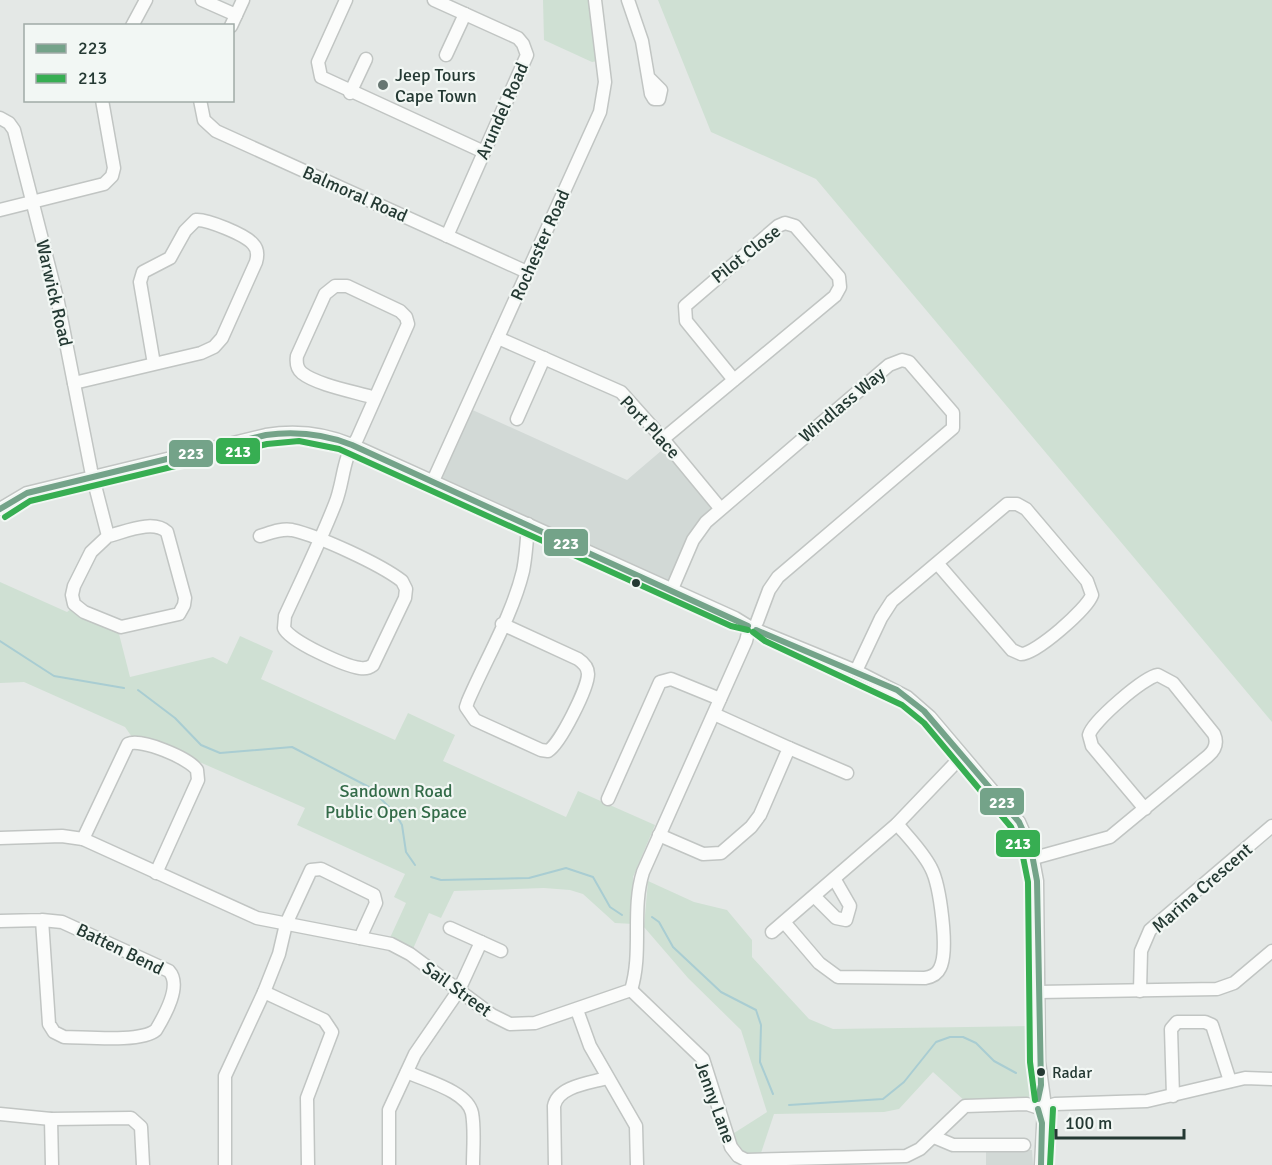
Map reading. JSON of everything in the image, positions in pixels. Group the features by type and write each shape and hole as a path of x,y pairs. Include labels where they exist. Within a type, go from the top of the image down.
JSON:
{"street":[{"path":"133,24 146,0"},
{"path":"202,0 234,20 243,0"},
{"path":"346,0 317,66 323,79 484,152"},
{"name":"Arundel Road","path":"434,0 518,38 526,51 525,63 447,236"},
{"name":"Rochester Road","path":"433,481 602,104 605,82 596,0"},
{"path":"628,0 639,31 649,78"},
{"path":"446,55 465,14"},
{"path":"350,93 366,59"},
{"path":"0,210 104,184 112,176 114,168 102,102"},
{"name":"Balmoral Road","path":"200,102 204,120 216,131 527,272"},
{"name":"Warwick Road","path":"0,118 9,123 14,130 58,303 93,477 108,536"},
{"path":"74,383 201,353 218,343 256,262 257,250 253,243 199,219 189,225 170,258 143,272 140,282 154,364"},
{"name":"Pilot Close","path":"663,439 734,380 838,292 838,277 795,226 784,224 778,226 685,306 686,321 734,380"},
{"path":"260,536 286,530 320,539 402,581 406,589 405,598 376,661 366,669 352,666 296,640 285,631 285,616 320,539 335,504 348,452 375,398 407,328 407,321 400,311 347,286 335,286 325,294 297,356 298,367 303,374 314,379 375,398"},
{"name":"Port Place","path":"498,338 621,392 720,508"},
{"path":"517,419 544,358"},
{"name":"Windlass Way","path":"672,589 698,531 720,508 894,362 902,360 914,366 953,413 955,423 951,431 778,576 752,627"},
{"path":"0,509 27,493 277,433 321,435 352,445 752,627 897,690 917,704 1019,822 1034,858 1037,881 1041,1165"},
{"path":"856,671 886,608 937,563 1007,504 1015,503 1026,509 1087,581 1092,595 1086,607 1033,651 1021,654 1012,650 937,563"},
{"path":"502,624 578,659 586,666 588,675 585,685 559,741 548,751 541,750 475,720 467,711 468,701 523,569 528,524"},
{"path":"151,526 161,527 167,532 185,598 184,605 178,614 121,627 84,612 74,604 72,595 74,586 91,552 108,536 151,526"},
{"path":"631,990 636,966 641,878 752,627"},
{"path":"1034,858 1110,837 1145,809 1212,753 1216,741 1214,734 1173,683 1158,675 1147,679 1094,724 1089,735 1092,746 1145,809"},
{"path":"608,799 660,682 671,679 720,699"},
{"path":"714,714 847,773"},
{"path":"83,839 123,750 128,744 143,742 189,763 197,770 198,780 156,873"},
{"path":"659,835 703,854 721,853 751,827 760,815 789,748"},
{"path":"772,932 835,880 897,824 962,756"},
{"path":"784,922 819,963 838,977 914,978 935,975 940,969 942,957 939,891 926,859 897,824"},
{"name":"Marina Crescent","path":"1140,991 1141,951 1150,930 1272,826"},
{"name":"Sail Street","path":"0,838 62,836 83,839 252,916 399,948 497,1019 516,1025 535,1023 631,990"},
{"path":"225,1165 225,1076 264,992 279,954 285,924 309,872 318,868 375,894 376,903 360,938"},
{"path":"815,897 836,918 847,920 850,906 835,880"},
{"name":"Batten Bend","path":"0,921 42,920 62,922 169,971 174,979 174,988 156,1030 150,1034 137,1036 64,1037 54,1032 49,1024 42,920"},
{"path":"450,928 501,951"},
{"path":"389,1165 388,1114 406,1072 425,1037 459,990 481,942"},
{"path":"1038,992 1227,987 1272,951"},
{"name":"Jenny Lane","path":"631,990 703,1059 731,1147 738,1156 750,1163 900,1157 916,1152 964,1106 1147,1101 1230,1081 1272,1077"},
{"path":"264,992 324,1020 332,1032 307,1098 308,1165"},
{"path":"577,1010 590,1046 636,1126 637,1165"},
{"path":"1173,1096 1171,1029 1179,1022 1209,1022 1214,1027 1230,1081"},
{"path":"406,1072 459,1096 467,1104 472,1116 473,1165"},
{"path":"555,1165 555,1100 561,1093 607,1077"},
{"path":"0,1114 51,1119 124,1117 134,1120 143,1132 144,1165"},
{"path":"51,1119 52,1165"},
{"path":"934,1137 953,1145 1024,1145"}],"shaded area":[{"path":"466,407 627,480 668,445 719,508 671,589 433,482"},
{"path":"1032,1150 1033,1165 986,1165 986,1151"}],"green space":[{"path":"543,0 591,0 598,61 592,62 544,40"},
{"path":"658,0 1272,0 1272,722 816,179 711,132"},
{"name":"Sandown Road Public Open Space","path":"0,582 67,612 71,609 118,630 130,677 213,657 227,664 240,636 273,651 261,679 395,740 408,713 455,735 443,761 566,817 578,791 655,825 633,877 634,924 615,923 583,894 570,890 544,888 454,891 441,918 429,913 412,951 389,940 406,903 394,897 405,874 297,825 305,808 142,737 132,737 125,727 24,682 0,683"},
{"path":"648,881 694,902 727,910 752,940 752,957 809,1019 833,1029 1033,1026 1033,1092 1025,1101 966,1102 933,1072 899,1109 884,1112 774,1114 760,1156 743,1154 731,1135 767,1112 741,1030 688,978 644,927"}],"waterway":[{"path":"0,641 54,676 124,688"},
{"path":"138,690 175,718 201,745 220,753 292,747 369,787 395,813 402,825 406,852 415,865"},
{"path":"431,877 441,880 529,878 566,868 593,877 610,907 622,915"},
{"path":"652,917 659,922 673,947 721,992 756,1010 761,1025 760,1062 773,1094"},
{"path":"789,1105 883,1099 904,1082 936,1042 950,1037 963,1037 976,1043 994,1061 1016,1073"}],"transit line":[{"name":"223","path":"0,509 27,493 266,435 288,433 320,436 352,445 748,626"},
{"name":"213","path":"5,517 30,501 267,444 299,441 339,449 731,626 748,630"},
{"name":"223","path":"756,630 897,690 924,711 1019,822 1031,849 1037,881 1041,1085 1038,1099"},
{"name":"213","path":"753,632 765,641 902,705 924,723 1011,827 1022,852 1028,882 1030,1062 1035,1100"},
{"name":"223","path":"1038,1109 1042,1123 1041,1165"},
{"name":"213","path":"1050,1165 1053,1109"}],"place":[{"name":"Jeep Tours Cape Town","path":"383,85"},
{"name":"Radar","path":"1041,1072"}]}
